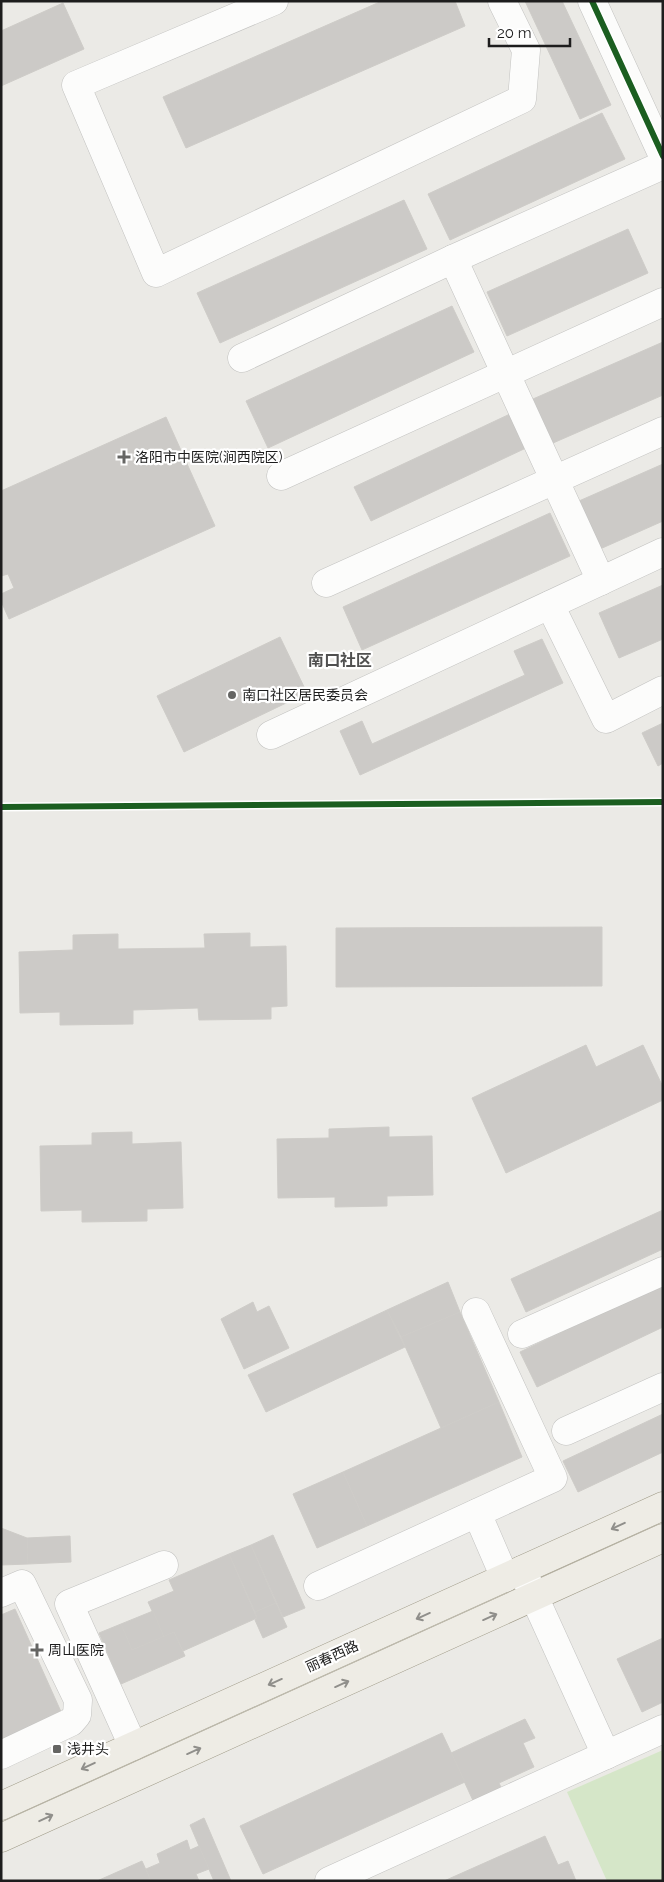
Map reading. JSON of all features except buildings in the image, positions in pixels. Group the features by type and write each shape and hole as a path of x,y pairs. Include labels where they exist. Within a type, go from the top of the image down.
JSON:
{"main road":[{"name":"丽春西路","path":"1,1806 663,1506"},
{"path":"1,1838 663,1538"}],"street":[{"path":"274,1 76,85 156,274 522,98 526,50 502,1"},
{"path":"592,1 663,156"},
{"path":"611,1 663,114"},
{"path":"242,358 453,259 663,165"},
{"path":"453,259 601,581"},
{"path":"282,476 663,302"},
{"path":"326,583 663,431"},
{"path":"271,735 663,552"},
{"path":"550,605 606,719 663,690"},
{"path":"522,1334 663,1271"},
{"path":"318,1586 553,1478 476,1312"},
{"path":"566,1431 663,1387"},
{"path":"477,1513 514,1574 534,1597 606,1755"},
{"path":"133,1746 69,1604 164,1565"},
{"path":"1,1593 22,1584 78,1700 77,1715 71,1722 1,1755"},
{"path":"329,1881 663,1729"}],"green space":[{"path":"663,1750 663,1881 607,1881 567,1792"}],"cycle path":[{"path":"592,1 663,156"},
{"path":"1,807 663,802"}],"place":[{"name":"洛阳市中医院(涧西院区)","path":"124,457"},
{"name":"南口社区居民委员会","path":"232,695"},
{"name":"周山医院","path":"37,1650"},
{"name":"浅井头","path":"57,1749"}],"district":[{"name":"南口社区","path":"340,660"}]}
